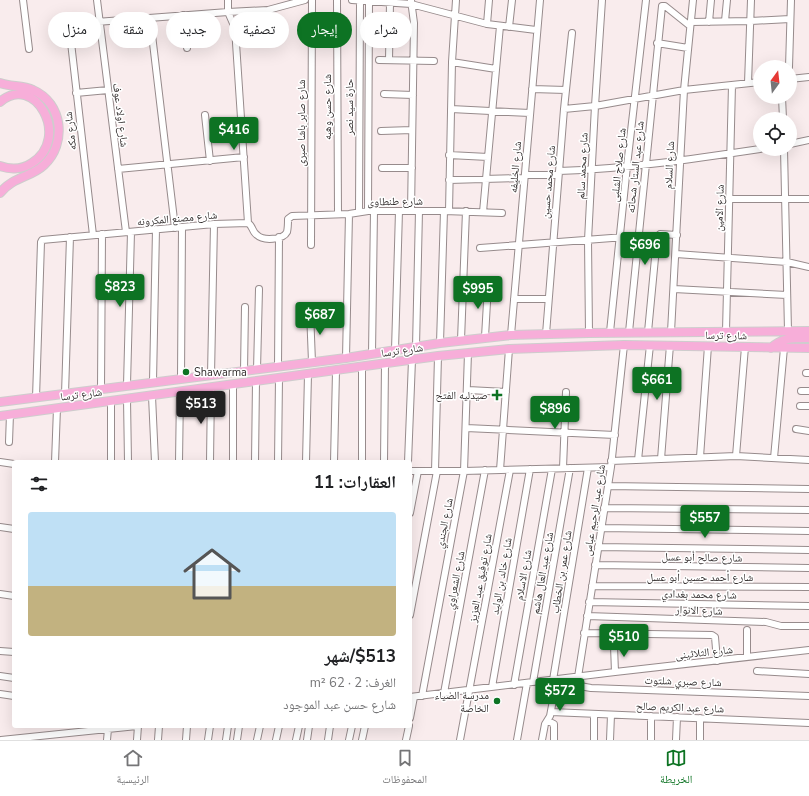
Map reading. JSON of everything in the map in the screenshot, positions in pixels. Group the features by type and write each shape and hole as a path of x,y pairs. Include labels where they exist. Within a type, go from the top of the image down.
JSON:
{"main road":[{"path":"0,83 28,88 42,95 56,112 59,132 53,154 44,165 7,185 0,193"},
{"path":"0,102 17,95 27,96 33,99 45,112 50,130 47,145 42,154 34,162 19,168 0,166"},
{"name":"شارع ترسا","path":"0,402 127,385 244,372 486,337 588,332 809,331"},
{"path":"573,333 569,337 569,343 575,348"},
{"path":"523,334 529,337 531,341 530,346 526,348"},
{"path":"772,348 778,342 784,340 809,338"},
{"name":"شارع ترسا","path":"0,416 468,352 526,348 575,348 624,345 809,348"}],"street":[{"path":"23,0 29,49"},
{"name":"شارع اولاد عوف","path":"97,0 98,12"},
{"path":"228,0 228,12 234,28 248,223 260,238 279,237 278,367"},
{"path":"221,12 268,10 305,0"},
{"name":"شارع صابر باشا صبرى","path":"311,245 312,0"},
{"name":"شارع حسن وهبه","path":"337,0 338,214"},
{"path":"352,0 390,4 411,2 454,16 487,24 536,30"},
{"path":"440,343 446,211 449,180 452,62 456,0"},
{"path":"487,24 489,0"},
{"path":"509,27 512,0"},
{"name":"شارع الخليفه","path":"512,335 536,30 540,0"},
{"name":"شارع محمد سالم","path":"588,332 588,240 602,0"},
{"name":"شارع صلاح الشلبى","path":"610,332 646,0"},
{"name":"شارع السلام","path":"671,332 677,235 679,160 693,0"},
{"path":"709,22 711,0"},
{"path":"725,22 727,0"},
{"path":"748,84 751,0"},
{"path":"789,60 790,0"},
{"name":"حارة سيد نصر","path":"359,212 360,1"},
{"path":"369,2 372,354"},
{"path":"411,2 414,23 412,211"},
{"path":"389,60 390,4"},
{"name":"شارع عبد الستار شحاته","path":"629,332 661,8 663,5 665,6 690,24"},
{"path":"690,24 790,19"},
{"path":"483,212 500,26"},
{"name":"شارع محمد حسين","path":"546,334 564,109 572,33"},
{"name":"شارع اولاد عوف","path":"101,37 118,169 128,232 127,385"},
{"path":"657,43 688,48"},
{"name":"شارع مكه","path":"71,48 93,235"},
{"path":"154,48 175,228"},
{"path":"379,60 434,61"},
{"path":"452,62 496,69"},
{"path":"797,78 809,77"},
{"path":"564,109 595,106 684,90 753,83"},
{"name":"شارع الامين","path":"726,331 732,85"},
{"path":"532,89 566,90"},
{"path":"76,93 108,90"},
{"path":"384,94 413,95"},
{"path":"451,109 530,113"},
{"path":"205,115 210,161"},
{"path":"381,131 412,130"},
{"path":"797,143 809,140"},
{"path":"449,180 486,180 592,170 753,150"},
{"path":"450,155 488,157"},
{"path":"784,156 788,331"},
{"path":"118,169 244,157"},
{"path":"382,168 412,168"},
{"path":"729,199 809,199"},
{"name":"شارع طنطاوى","path":"279,237 287,232 288,219 290,217 348,214 371,211 466,211 502,213"},
{"path":"395,350 399,211"},
{"path":"416,347 419,211"},
{"path":"461,340 466,211"},
{"path":"346,358 348,214"},
{"name":"شارع مصنع المكرونه","path":"36,398 41,242 44,239 214,224 248,223"},
{"path":"211,375 214,224"},
{"path":"181,379 182,227"},
{"path":"153,382 156,229"},
{"path":"101,389 102,234"},
{"path":"648,332 657,237 660,234 677,235"},
{"path":"480,248 638,236"},
{"path":"65,394 70,237"},
{"path":"676,254 787,262 809,266"},
{"path":"486,337 488,285"},
{"path":"257,370 259,289"},
{"path":"674,289 787,295"},
{"path":"514,300 548,299"},
{"path":"244,372 245,308"},
{"path":"310,311 312,362"},
{"name":"شارع عبد الرحيم عباس","path":"578,677 608,486 615,435 624,345"},
{"path":"638,460 650,345"},
{"path":"661,459 670,345"},
{"path":"700,457 708,346"},
{"path":"736,456 745,347"},
{"path":"774,458 784,348"},
{"path":"500,470 509,349"},
{"name":"شارع الجندي","path":"422,696 464,471 468,390 468,352"},
{"path":"412,604 436,471 438,356"},
{"path":"408,460 412,360"},
{"path":"384,460 385,364"},
{"path":"362,367 362,460"},
{"path":"334,460 336,371"},
{"path":"306,460 308,374"},
{"path":"278,460 279,378"},
{"path":"255,460 256,381"},
{"path":"233,385 233,460"},
{"path":"210,460 211,388"},
{"path":"468,390 506,392"},
{"path":"801,391 809,391"},
{"path":"179,460 180,392"},
{"path":"563,468 566,392"},
{"path":"152,396 155,460"},
{"path":"127,399 128,460"},
{"path":"111,401 111,460"},
{"path":"800,406 809,406"},
{"path":"55,460 57,408"},
{"path":"10,414 10,442"},
{"path":"466,428 615,435"},
{"path":"796,429 809,431"},
{"path":"412,471 588,468 638,460 736,456 809,460"},
{"path":"0,462 12,464"},
{"name":"شارع عبد العال هاشم","path":"517,740 530,683 570,468"},
{"name":"شارع عمر بن الخطاب","path":"542,740 544,724 548,721 551,712 588,468"},
{"name":"شارع خالد بن الوليد","path":"492,687 530,469"},
{"name":"شارع الاسلام","path":"514,684 552,469"},
{"name":"شارع الشعراوي","path":"444,693 485,470"},
{"name":"شارع توفيق عبد العزيز","path":"460,740 510,470"},
{"path":"412,502 418,471"},
{"path":"608,486 809,489"},
{"path":"604,508 809,510"},
{"path":"0,527 12,529"},
{"path":"601,528 809,531"},
{"path":"598,547 809,550"},
{"name":"شارع صالح أبو عسل","path":"595,565 809,568"},
{"name":"شارع أحمد حسين أبو عسل","path":"592,586 809,587"},
{"path":"0,594 12,596"},
{"name":"شارع محمد بغدادي","path":"589,602 809,606"},
{"name":"شارع الانوار","path":"587,616 761,621 781,626 809,626"},
{"path":"747,630 747,657"},
{"path":"584,633 712,635 716,637 716,660"},
{"path":"614,646 615,672"},
{"name":"شارع الثلاثينى","path":"412,697 809,650"},
{"path":"0,651 12,652"},
{"path":"757,670 809,674"},
{"path":"0,676 12,678"},
{"name":"شارع صبري شلتوت","path":"556,680 591,688 809,696"},
{"path":"0,694 12,696"},
{"name":"شارع عبد الكريم صالح","path":"551,712 809,722"},
{"path":"594,714 594,740"},
{"path":"610,740 611,715"},
{"path":"651,716 651,740"},
{"path":"676,717 676,740"},
{"path":"700,718 700,740"},
{"path":"548,721 554,724 554,740"},
{"path":"78,728 82,740"},
{"path":"137,740 138,728"},
{"path":"158,740 159,728"},
{"path":"186,740 187,728"},
{"path":"208,740 210,728"},
{"path":"226,740 228,728"},
{"path":"237,740 239,728"},
{"path":"257,740 260,728"},
{"path":"276,740 279,728"},
{"path":"296,740 299,728"},
{"path":"307,740 309,728"},
{"path":"328,740 330,728"},
{"path":"349,740 352,728"},
{"path":"362,740 365,728"},
{"path":"406,740 409,728"},
{"path":"1,740 80,733 103,729 107,740"}],"place":[{"name":"Shawarma","path":"186,372"},
{"name":"صيدليه الفتح","path":"497,395"},
{"name":"مدرسة الضياء الخاصة","path":"497,701"}]}
